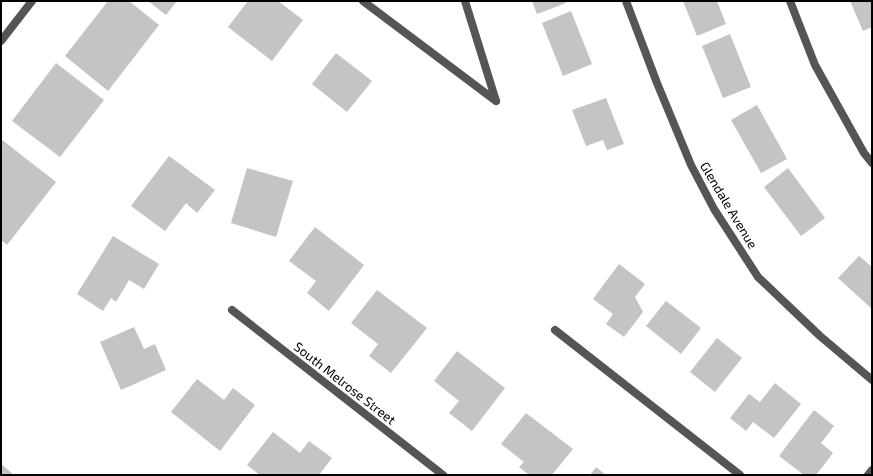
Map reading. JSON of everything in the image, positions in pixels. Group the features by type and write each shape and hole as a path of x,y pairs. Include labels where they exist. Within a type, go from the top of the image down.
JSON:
{"street":[{"path":"1,41 32,1"},
{"path":"363,1 496,101 465,1"},
{"name":"Glendale Avenue","path":"626,1 690,165 714,208 758,277 820,336 872,380"},
{"path":"790,1 815,65 864,153 872,163"},
{"name":"South Melrose Street","path":"232,310 443,475"},
{"path":"555,330 740,475"},
{"path":"868,475 872,470"}],"building":[{"path":"108,1 129,1 159,25 108,91 65,56"},
{"path":"148,1 177,1 166,15"},
{"path":"248,1 278,1 303,20 272,61 228,27"},
{"path":"532,1 565,1 566,3 537,14"},
{"path":"683,1 717,1 726,24 697,36"},
{"path":"850,1 872,1 872,27 863,31"},
{"path":"571,11 592,64 563,76 542,23"},
{"path":"730,34 751,87 723,98 702,46"},
{"path":"336,53 372,81 347,112 312,84"},
{"path":"56,63 104,100 60,157 12,121"},
{"path":"606,98 624,144 607,150 603,140 586,146 572,110"},
{"path":"757,105 787,159 761,173 731,120"},
{"path":"1,139 56,182 7,245 1,240"},
{"path":"169,156 215,190 197,213 186,203 165,231 131,206"},
{"path":"247,168 293,181 276,237 231,223"},
{"path":"788,168 825,218 801,236 764,187"},
{"path":"315,227 364,265 329,311 307,293 316,281 289,261"},
{"path":"113,236 159,264 144,289 129,280 116,302 111,298 103,311 77,294"},
{"path":"859,256 872,267 872,309 838,278"},
{"path":"619,264 645,284 635,297 643,312 624,337 606,324 613,314 593,299"},
{"path":"377,290 427,328 391,373 369,356 378,344 351,323"},
{"path":"666,301 701,328 681,354 646,326"},
{"path":"134,327 144,349 155,344 166,370 121,390 100,342"},
{"path":"717,338 742,358 715,392 690,372"},
{"path":"457,351 505,388 472,431 449,413 459,401 434,381"},
{"path":"197,379 224,400 233,388 255,405 220,451 171,412"},
{"path":"775,383 801,404 774,438 753,422 746,431 730,418 749,394 760,402"},
{"path":"814,410 834,426 821,443 833,453 816,475 804,475 779,456"},
{"path":"526,413 573,449 552,475 529,475 519,467 524,462 501,444"},
{"path":"273,432 300,453 309,441 332,458 319,475 260,475 247,465"},
{"path":"1,464 12,473 10,475 1,475"},
{"path":"596,467 606,475 590,475"}]}
